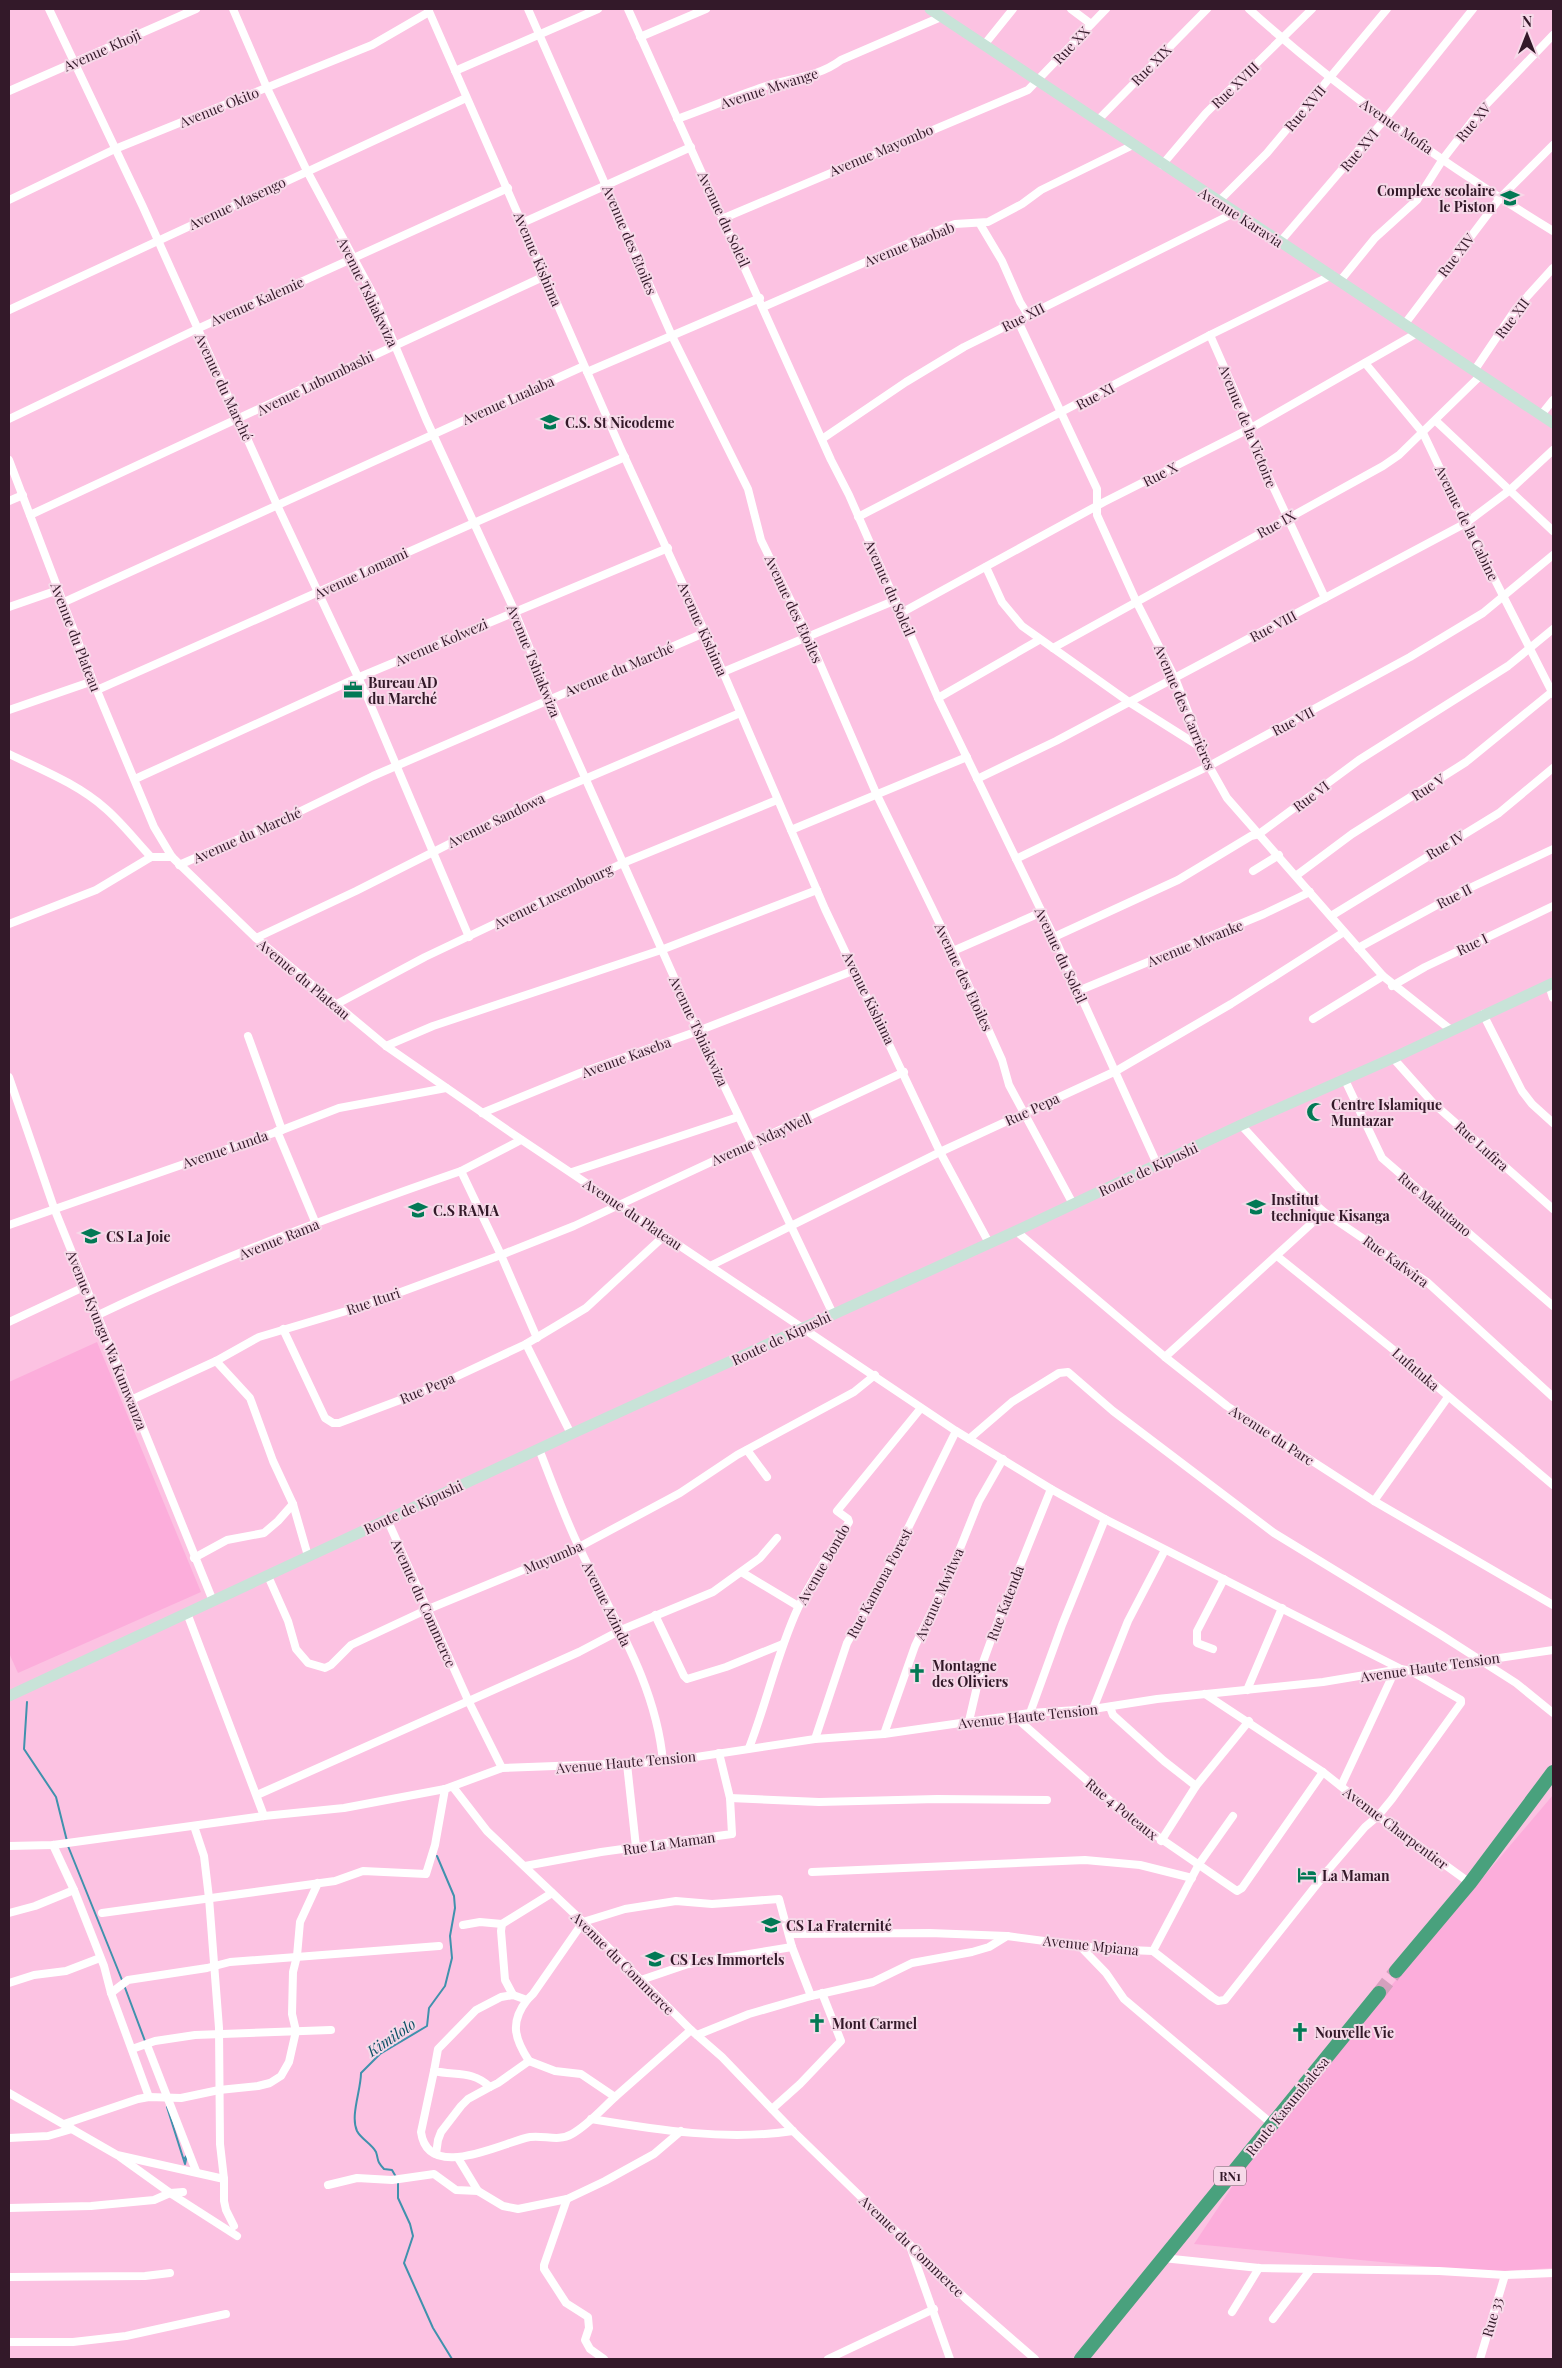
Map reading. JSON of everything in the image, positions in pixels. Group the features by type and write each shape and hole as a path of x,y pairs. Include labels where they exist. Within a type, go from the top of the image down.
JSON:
{"highway":[{"path":"1396,1971 1470,1883 1553,1772"},
{"name":"Route Kasumbalesa","path":"1081,2359 1378,1992"}],"main road":[{"name":"Avenue Karavia","path":"930,9 1097,122 1553,423"},
{"name":"Route de Kipushi","path":"9,1696 571,1434 1016,1231 1241,1125 1394,1058 1551,984"}],"street":[{"name":"Avenue du Marché","path":"49,9 357,678 469,937"},
{"name":"Avenue Khoji","path":"9,91 196,9"},
{"name":"Avenue Tshiakwiza","path":"233,9 267,88 307,171 375,298 432,433 515,612 550,699 698,1031 833,1314"},
{"name":"Avenue des Etoiles","path":"528,9 672,336 748,489 761,540 809,638 876,793 993,1038 1009,1085 1073,1204"},
{"path":"454,71 598,9"},
{"name":"Avenue du Soleil","path":"628,9 896,600 938,698 1054,937 1157,1164"},
{"path":"640,37 706,9"},
{"path":"984,45 1013,9"},
{"path":"1072,9 1091,24"},
{"name":"Rue XX","path":"1037,81 1106,9"},
{"name":"Rue XIX","path":"1097,122 1207,9"},
{"name":"Avenue Mofia","path":"1250,9 1282,39 1385,119 1500,198 1553,231"},
{"name":"Rue XVIII","path":"1162,165 1206,113 1312,9"},
{"name":"Rue XVII","path":"1218,202 1267,153 1325,86 1329,76 1387,9"},
{"name":"Rue XVI","path":"1280,242 1385,119 1473,9"},
{"name":"Avenue Okito","path":"9,200 115,149 372,45 429,10"},
{"name":"Avenue Kishima","path":"429,10 454,71 508,188 586,369 723,672 817,890 940,1152 989,1243"},
{"name":"Avenue Mwange","path":"677,119 767,86 815,75 832,67 841,60 941,17"},
{"name":"Rue XV","path":"1336,278 1417,200 1443,158 1480,111 1553,35"},
{"name":"Avenue Mayombo","path":"724,218 932,128 1028,90 1037,81"},
{"name":"Avenue Masengo","path":"9,310 466,98"},
{"name":"Rue XIV","path":"1404,324 1500,198 1553,144"},
{"name":"Avenue Baobab","path":"764,307 946,227 955,224 980,224 988,222 1005,214 1041,190 1133,145"},
{"path":"522,223 606,184 691,148"},
{"name":"Avenue Kalemie","path":"9,418 197,329 508,188"},
{"name":"Rue XII","path":"822,439 938,362 964,347 1234,212"},
{"path":"980,224 1002,261 1020,302 1028,315"},
{"name":"Rue XII","path":"1477,374 1515,310 1553,268"},
{"name":"Avenue Lubumbashi","path":"30,514 545,276"},
{"name":"Rue XI","path":"858,517 1210,335 1336,278"},
{"name":"Avenue Lualaba","path":"62,602 278,505 432,433 586,369 672,336 760,298"},
{"name":"Avenue des Carrières","path":"1018,320 1096,489 1095,507 1097,515 1136,601 1175,678 1209,766 1227,798 1280,856 1392,986 1451,1030"},
{"name":"Rue X","path":"901,613 1095,507 1251,428 1417,333"},
{"name":"Avenue de la Victoire","path":"1210,335 1251,428 1250,437 1325,598"},
{"name":"Avenue de la Cabine","path":"1365,364 1423,433 1529,650 1553,692"},
{"name":"Rue IX","path":"1053,648 1399,456 1436,421 1477,374"},
{"path":"1540,415 1553,400"},
{"path":"1436,421 1552,528"},
{"name":"Rue VIII","path":"977,779 1130,702 1466,523 1510,490 1553,450"},
{"name":"Avenue Lomami","path":"97,690 625,456"},
{"name":"Avenue du Plateau","path":"9,460 93,681 154,827 179,865 256,938 386,1046 618,1205 956,1431 1051,1489 1105,1519 1401,1669"},
{"path":"9,501 23,496"},
{"name":"Avenue Kolwezi","path":"135,780 357,678 668,548"},
{"name":"Rue VII","path":"1016,859 1209,766 1410,658 1461,627 1503,597 1553,555"},
{"path":"986,567 1010,614 1039,640 1202,748"},
{"path":"9,607 58,590"},
{"path":"723,672 809,638 896,600"},
{"name":"Rue VI","path":"1054,937 1178,880 1252,836 1259,834 1359,760 1454,701 1529,650 1553,630"},
{"name":"Avenue du Marché","path":"179,865 396,766 704,633"},
{"path":"938,698 1039,640"},
{"path":"9,710 93,681"},
{"name":"Rue V","path":"1296,875 1352,834 1466,762 1553,692"},
{"name":"Avenue Sandowa","path":"256,938 364,887 540,798 740,713"},
{"path":"9,754 67,782 91,798 106,810 151,857"},
{"path":"791,830 876,793 967,757"},
{"name":"Rue IV","path":"1332,916 1499,813 1553,768"},
{"name":"Avenue Luxembourg","path":"335,1005 425,957 623,863 777,800"},
{"name":"Rue II","path":"1358,948 1461,892 1553,849"},
{"path":"1253,871 1280,856"},
{"path":"9,924 96,890 151,857 172,857"},
{"path":"386,1046 433,1026 662,950 817,890"},
{"name":"Avenue Mwanke","path":"1078,990 1255,918 1310,892"},
{"name":"Rue I","path":"1392,986 1466,947 1553,906"},
{"path":"953,951 1042,912"},
{"name":"Rue Pepa","path":"710,1266 940,1152 1116,1071 1232,1004 1344,932"},
{"name":"Avenue Kaseba","path":"482,1113 580,1073 698,1031 855,970"},
{"path":"1313,1019 1383,976"},
{"path":"1551,984 1553,998"},
{"path":"1484,1014 1522,1091 1532,1104 1553,1123"},
{"path":"248,1036 280,1131 316,1224"},
{"name":"Rue Lufira","path":"1394,1058 1433,1103 1553,1209"},
{"name":"Avenue NdayWell","path":"618,1205 751,1145 904,1072"},
{"name":"Avenue Kyungu Wa Kumwanza","path":"9,1077 54,1208 213,1601"},
{"name":"Rue Makutano","path":"1345,1080 1382,1158 1553,1306"},
{"name":"Avenue Lunda","path":"9,1225 280,1131 340,1108 446,1088"},
{"path":"572,1172 738,1117"},
{"name":"Rue Kafwira","path":"1241,1125 1287,1177 1324,1212 1427,1282 1553,1397"},
{"name":"Avenue Rama","path":"98,1315 146,1292 316,1224 462,1171 522,1140"},
{"path":"462,1171 502,1255 537,1338"},
{"name":"Rue Ituri","path":"131,1400 216,1361 259,1337 363,1306 502,1255 618,1205"},
{"path":"1164,1357 1324,1212"},
{"name":"Avenue du Parc","path":"1016,1231 1164,1357 1227,1406 1374,1501 1553,1605"},
{"path":"571,1434 526,1344 586,1308 664,1236"},
{"name":"Lufutuka","path":"1277,1256 1396,1352 1553,1484"},
{"path":"9,1322 86,1286"},
{"name":"Rue Pepa","path":"283,1329 325,1418 333,1423 339,1423 432,1388 526,1344"},
{"path":"216,1361 250,1398 273,1461 293,1504 308,1556"},
{"path":"969,1438 1012,1402 1060,1373 1068,1372 1113,1411 1274,1533 1516,1683 1553,1713"},
{"name":"Muyumba","path":"268,1576 288,1622 296,1649 303,1660 318,1667 331,1665 351,1645 426,1610 579,1547 680,1493 747,1450 854,1392 874,1375"},
{"path":"1374,1501 1448,1397"},
{"name":"Avenue Bondo","path":"749,1748 764,1708 783,1644 798,1606 849,1522 837,1511 921,1408"},
{"name":"Rue Kamona Forest","path":"815,1739 847,1643 877,1591 956,1431"},
{"name":"Avenue Azinda","path":"539,1449 579,1547 642,1674 661,1740 663,1762"},
{"path":"747,1450 767,1477"},
{"name":"Avenue Mwitwa","path":"884,1734 915,1646 951,1571 979,1501 1003,1459"},
{"name":"Rue Katenda","path":"969,1721 982,1665 995,1627 1051,1489"},
{"path":"194,1558 227,1540 264,1533 293,1504"},
{"name":"Avenue du Commerce","path":"387,1519 426,1610 502,1768"},
{"path":"1030,1714 1062,1625 1105,1519"},
{"path":"258,1795 579,1652 621,1630 707,1596 743,1573 760,1558 777,1538"},
{"path":"1093,1710 1128,1621 1165,1550"},
{"path":"743,1573 798,1606"},
{"path":"1213,1648 1197,1643 1197,1631 1224,1579"},
{"path":"1247,1690 1282,1608"},
{"path":"186,1613 258,1795 264,1816"},
{"path":"655,1615 686,1679 726,1667 783,1644"},
{"name":"Avenue Haute Tension","path":"502,1768 663,1762 815,1739 884,1734 1030,1714 1110,1708 1157,1699 1323,1682 1401,1669 1411,1671 1553,1650"},
{"path":"1341,1786 1391,1679 1392,1671"},
{"name":"Avenue Mpiana","path":"789,1934 930,1933 1006,1936 1105,1948 1153,1951 1212,1997 1218,2001 1224,2000 1329,1869 1372,1819 1378,1816 1462,1703 1411,1671"},
{"name":"Avenue Charpentier","path":"1204,1694 1249,1721 1323,1772 1378,1816 1470,1883"},
{"path":"1110,1708 1113,1715 1164,1761 1196,1786"},
{"name":"Rue 4 Poteaux","path":"1014,1716 1125,1814 1161,1841 1199,1864 1237,1891 1242,1888 1323,1772"},
{"path":"1161,1841 1196,1786 1249,1721"},
{"name":"Rue La Maman","path":"525,1866 636,1847 732,1834 730,1798 719,1753"},
{"path":"627,1764 636,1847"},
{"path":"9,1846 53,1845 264,1816 344,1808 454,1787 502,1768"},
{"name":"Avenue du Commerce","path":"454,1787 487,1831 583,1922 694,2033 722,2057 793,2131 965,2298 1035,2359"},
{"path":"102,1912 335,1881 363,1871 426,1874 435,1845 444,1789"},
{"path":"730,1798 819,1802 1047,1800"},
{"path":"1153,1951 1199,1864 1233,1816"},
{"path":"194,1826 204,1856 209,1898 219,2034 220,2144 226,2210 234,2226"},
{"path":"53,1845 74,1890 100,1958 111,1994 149,2097"},
{"path":"812,1872 1085,1860 1140,1865 1192,1878"},
{"path":"64,2124 128,2102 149,2097 181,2098 220,2090 258,2086 270,2083 281,2076 289,2062 296,2031 292,1999 293,1972 297,1956 300,1922 318,1882"},
{"path":"9,1913 35,1906 74,1890"},
{"path":"463,1925 480,1922 502,1924 552,1893"},
{"path":"615,2097 581,2074 555,2071 529,2061 517,2038 515,2025 518,2012 526,2000 533,1994 583,1922 625,1909 676,1901 712,1904 775,1898 781,1901 792,1947 811,1996"},
{"path":"502,1924 505,1980 513,1995"},
{"path":"526,2000 513,1995 491,2001 476,2010 438,2049 422,2132 423,2141 427,2148 436,2154 458,2158 477,2155 530,2137 564,2137 591,2119 615,2097 694,2033 749,2014 811,1996 873,1982 912,1962 972,1952 989,1947 1006,1936"},
{"path":"1078,1944 1106,1973 1124,1999 1272,2124"},
{"path":"111,1994 128,1980 230,1962 439,1946"},
{"path":"641,1980 688,1964 792,1947"},
{"path":"9,1983 34,1974 66,1971 100,1958"},
{"path":"772,2109 800,2084 841,2041 822,1994"},
{"path":"132,2049 151,2042 172,2038 219,2034 331,2030"},
{"path":"147,2045 196,2171"},
{"path":"436,2154 438,2140 442,2132 468,2099 498,2083 529,2061"},
{"path":"434,2071 448,2075 466,2074 490,2087"},
{"path":"9,2093 117,2155 170,2193 237,2236"},
{"path":"591,2119 640,2128 681,2132 754,2136 793,2131"},
{"path":"9,2138 48,2136 72,2129"},
{"path":"458,2158 478,2190 503,2206 518,2209 567,2198 654,2154 681,2132"},
{"path":"117,2155 196,2171 224,2179"},
{"path":"328,2185 357,2178 392,2180 434,2174 456,2190 478,2190"},
{"path":"9,2208 154,2200 170,2193 183,2192"},
{"path":"567,2198 544,2269 566,2303 588,2317 589,2328 586,2340 590,2349 604,2359"},
{"path":"908,2242 934,2309 950,2359"},
{"path":"1163,2258 1259,2268 1439,2271 1505,2275 1553,2273"},
{"path":"1232,2312 1259,2268"},
{"path":"1273,2319 1312,2269"},
{"path":"9,2277 144,2276 170,2273"},
{"name":"Rue 33","path":"1480,2359 1505,2275"},
{"path":"828,2359 934,2309"},
{"path":"9,2342 73,2342 126,2336 226,2314"}],"shaded area":[{"path":"97,1342 201,1592 18,1673 9,1653 9,1382"},
{"path":"1553,1795 1553,2268 1485,2272 1194,2244 1273,2125"}],"waterway":[{"path":"27,1702 24,1749 56,1797 67,1841"},
{"path":"68,1846 122,1980"},
{"name":"Kimilolo","path":"396,2177 392,2170 384,2169 381,2166 374,2149 357,2131 355,2111 361,2073 380,2054 427,2026 429,2008 445,1986 452,1958 450,1936 455,1908 454,1896 437,1856"},
{"path":"124,1985 145,2041"},
{"path":"167,2107 185,2164 187,2155 184,2159"},
{"name":"Kimilolo","path":"398,2181 398,2198 410,2224 413,2236 404,2263 433,2328 452,2359"}],"tunnel":[{"path":"1379,1993 1396,1971"}],"place":[{"name":"Complexe scolaire le Piston","path":"1510,198"},
{"name":"C.S. St Nicodeme","path":"550,422"},
{"name":"Bureau AD du Marché","path":"353,690"},
{"name":"Centre Islamique Muntazar","path":"1316,1112"},
{"name":"Institut technique Kisanga","path":"1256,1207"},
{"name":"C.S RAMA","path":"418,1210"},
{"name":"CS La Joie","path":"91,1236"},
{"name":"Montagne des Oliviers","path":"917,1673"},
{"name":"La Maman","path":"1307,1875"},
{"name":"CS La Fraternité","path":"771,1925"},
{"name":"CS Les Immortels","path":"655,1959"},
{"name":"Mont Carmel","path":"817,2023"},
{"name":"Nouvelle Vie","path":"1300,2032"}]}
